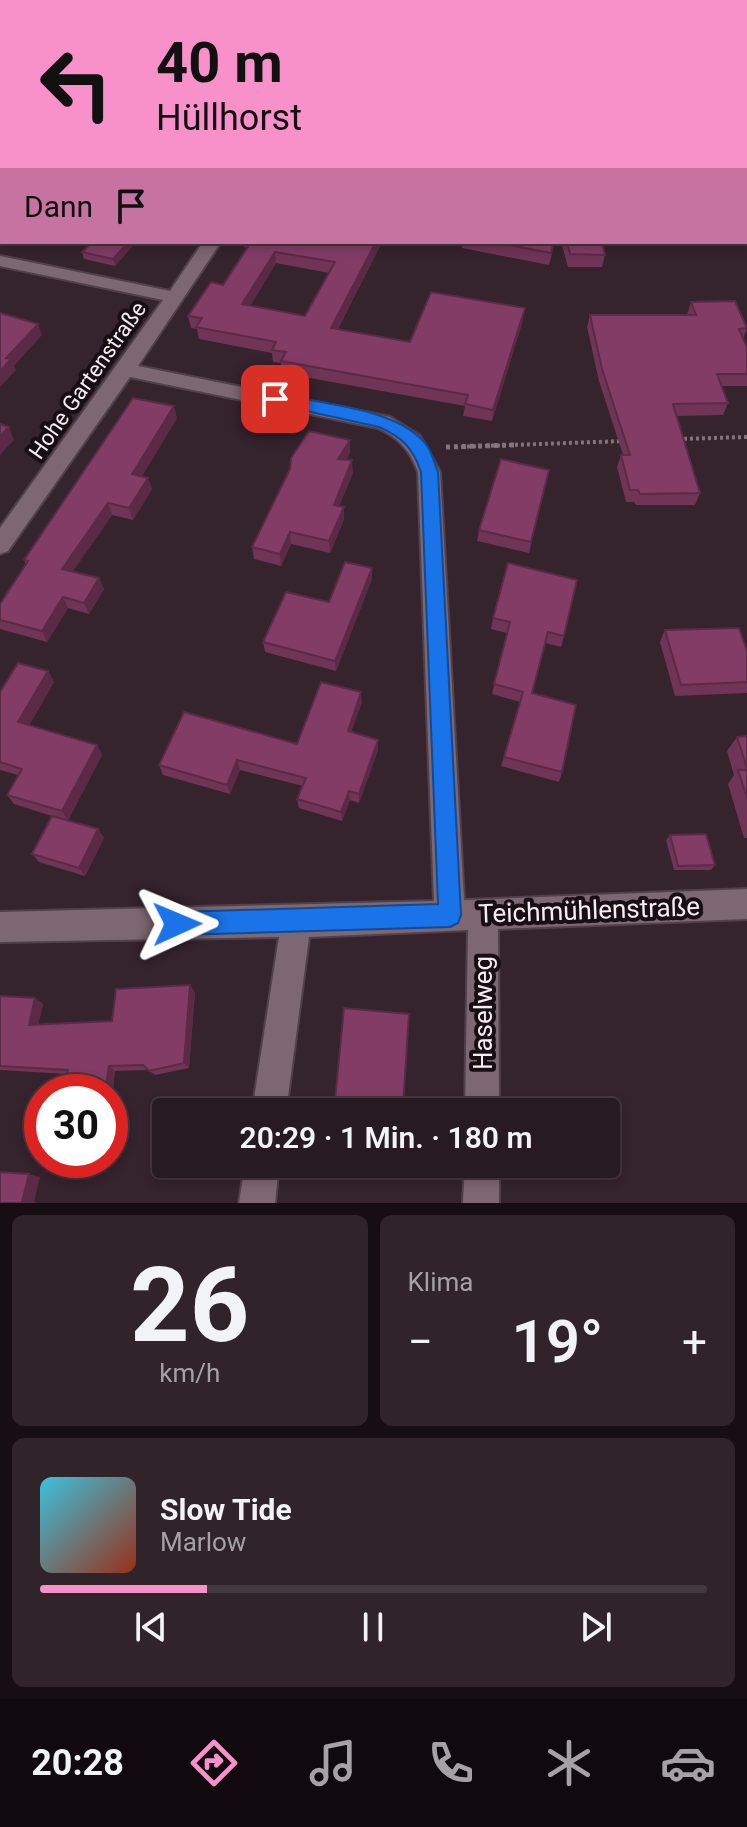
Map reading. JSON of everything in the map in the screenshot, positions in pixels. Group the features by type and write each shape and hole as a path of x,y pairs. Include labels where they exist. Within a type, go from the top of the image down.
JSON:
{"street":[{"name":"Hohe Gartenstraße","path":"0,545 211,244"},
{"path":"0,261 174,297"},
{"path":"125,370 383,422 401,430 421,448 429,472 450,915"},
{"name":"Teichmühlenstraße","path":"0,927 296,922 747,904"},
{"name":"Haselweg","path":"482,1098 483,914"},
{"path":"271,1098 296,922"},
{"path":"257,1203 260,1178"},
{"path":"481,1203 482,1178"}],"path":[{"path":"669,440 747,437"},
{"path":"421,448 638,441"}],"building":[{"path":"90,244 126,244 113,259 82,252"},
{"path":"250,244 375,244 331,328 410,342 431,292 525,308 493,410 465,404 468,395 281,361 286,352 272,350 276,342 196,327 202,318 188,316 211,282 223,285","holes":["275,252 335,262 305,316 242,304"]},
{"path":"504,244 553,244 551,253"},
{"path":"568,244 602,244 605,255 570,254"},
{"path":"735,301 747,328 739,329 747,347 747,374 717,374 728,403 673,404 700,493 640,494 638,490 630,490 621,455 630,455 602,369 590,315 696,315 691,302"},
{"path":"0,313 38,324 6,358 11,359 0,371"},
{"path":"133,398 174,406 132,474 148,478 129,508 108,503 62,569 99,578 84,603 63,597 42,631 0,620 0,604 28,561 24,560"},
{"path":"0,424 9,427 0,436"},
{"path":"309,431 350,440 338,459 352,460 334,505 344,507 329,541 290,532 280,554 252,547 290,469 291,458"},
{"path":"501,459 549,470 531,542 479,530"},
{"path":"345,562 372,568 335,661 263,642 286,592 329,602"},
{"path":"508,563 577,580 564,636 548,632 532,693 576,705 562,772 504,757 523,692 494,684 510,622 493,618"},
{"path":"739,628 747,651 747,682 681,685 665,630"},
{"path":"18,663 48,671 18,722 97,745 62,811 7,795 22,769 0,762 0,692"},
{"path":"321,682 361,692 348,731 378,740 359,794 349,791 341,812 297,799 306,778 237,760 227,785 159,765 184,712 297,744"},
{"path":"747,736 747,768 737,737"},
{"path":"738,770 747,770 747,798"},
{"path":"52,816 98,829 79,868 32,854"},
{"path":"706,834 715,865 678,866 670,835"},
{"path":"190,985 184,1063 149,1071 143,1065 109,1066 108,1074 67,1074 68,1070 0,1066 0,996 35,998 29,1025 112,1021 116,989"},
{"path":"344,1008 409,1014 404,1098 335,1098"},
{"path":"0,1172 24,1174 24,1178 28,1178 22,1202 36,1203 0,1203"}],"route":[{"path":"177,924 450,915 429,472 421,448 401,430 383,422 275,399"}]}
